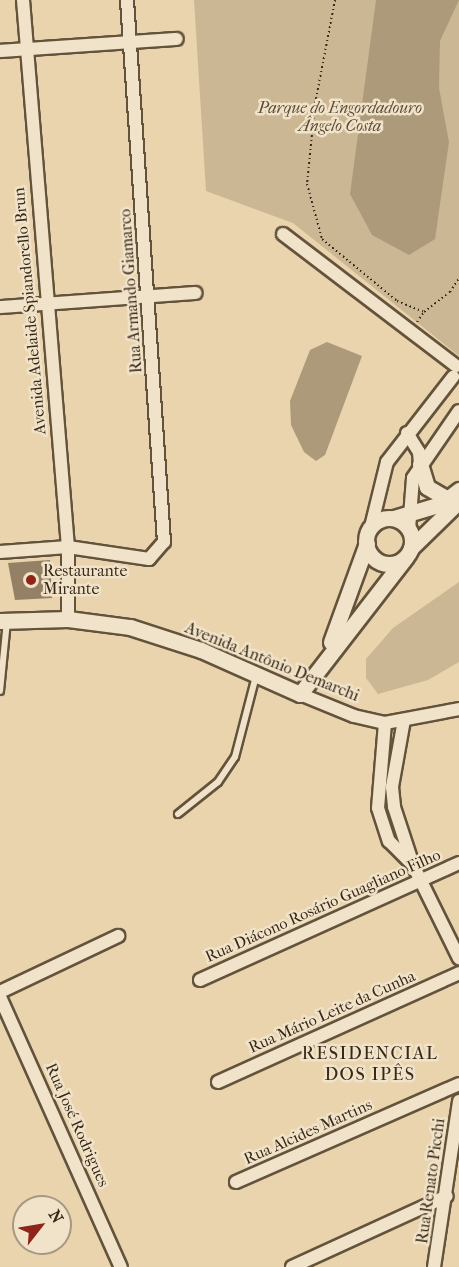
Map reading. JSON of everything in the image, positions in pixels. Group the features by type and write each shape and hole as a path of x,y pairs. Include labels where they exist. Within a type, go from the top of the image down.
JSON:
{"street":[{"name":"Avenida Adelaide Spiandorello Brun","path":"22,0 45,303 68,547 68,619"},
{"name":"Rua Armando Giamarco","path":"68,547 135,559 149,559 164,542 127,0"},
{"path":"0,51 177,39"},
{"path":"283,234 457,373 407,433 387,462 367,543 327,653"},
{"path":"0,307 195,293"},
{"path":"408,553 413,478 420,464 459,411"},
{"path":"407,433 420,452 420,464 427,487 455,497"},
{"path":"371,527 455,497"},
{"path":"300,694 327,653 455,497"},
{"path":"394,518 409,529"},
{"path":"367,543 382,562 408,553"},
{"path":"0,552 68,547"},
{"name":"Avenida Antônio Demarchi","path":"3,621 68,619 130,627 201,650 256,676 354,716 385,723 459,709"},
{"path":"404,720 392,787 413,865 459,958"},
{"path":"385,723 378,808 389,842 413,865"},
{"name":"Rua Diácono Rosário Guagliano Filho","path":"200,980 459,863"},
{"path":"0,995 118,936"},
{"name":"Rua Mário Leite da Cunha","path":"218,1082 459,973"},
{"name":"Rua José Rodrigues","path":"0,995 120,1267"},
{"name":"Rua Alcides Martins","path":"236,1182 459,1083"},
{"name":"Rua Renato Picchi","path":"434,1267 447,1196 459,1101"},
{"path":"292,1267 447,1196"}],"lane":[{"path":"0,691 3,621"},
{"path":"178,814 218,782 235,757 256,676"}],"path":[{"path":"335,0 315,104 307,184 322,240 397,301 424,312 450,292 459,278"}],"green space":[{"name":"Parque do Engordadouro Ângelo Costa","path":"194,0 459,0 459,356 293,223 206,191"},
{"path":"459,582 459,662 428,680 378,694 366,678 366,659 393,628"}],"shaded area":[{"path":"376,0 459,0 440,41 439,88 449,142 435,239 409,255 372,235 350,194"},
{"path":"327,342 362,356 325,455 316,461 304,452 291,425 290,401 310,350"}],"building":[{"name":"Restaurante Mirante","path":"50,560 52,598 15,600 8,563"}],"place":[{"name":"Restaurante Mirante","path":"31,580"}],"district":[{"name":"RESIDENCIAL DOS IPÊS","path":"370,1065"}]}
